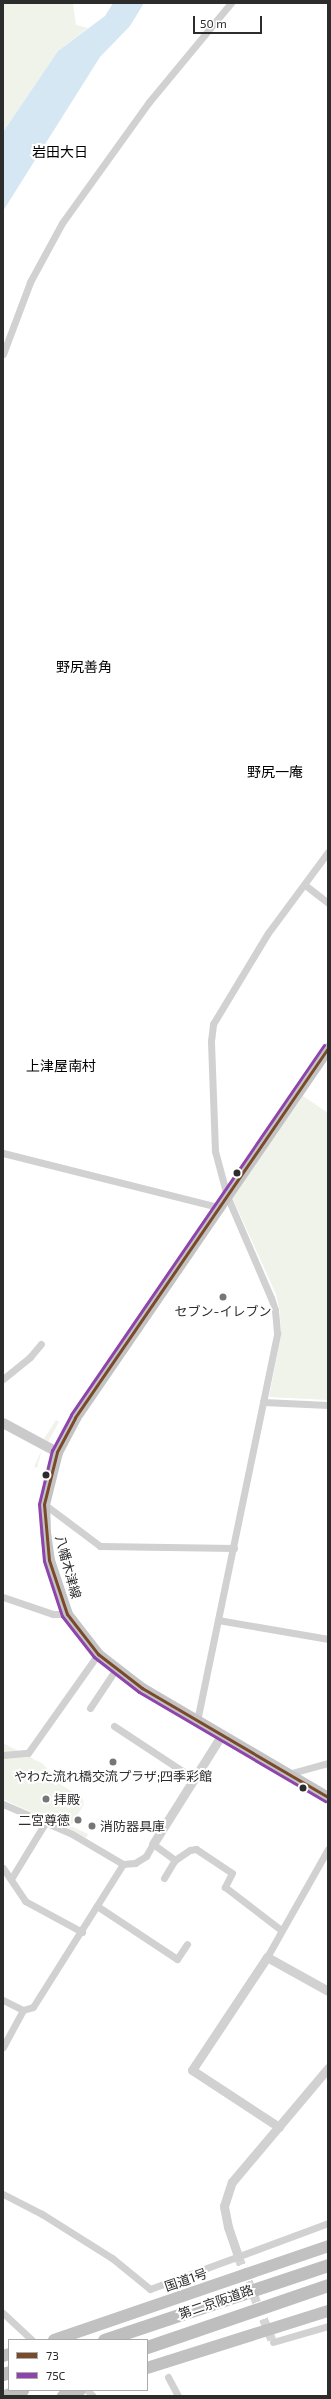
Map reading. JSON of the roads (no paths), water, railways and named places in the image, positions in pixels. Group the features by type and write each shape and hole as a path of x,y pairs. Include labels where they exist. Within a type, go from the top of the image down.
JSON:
{"highway":[{"name":"国道1号","path":"58,2339 328,2246"},
{"path":"281,2280 328,2260"},
{"name":"第二京阪道路","path":"107,2339 328,2265"},
{"name":"第二京阪道路","path":"148,2347 328,2285"},
{"path":"270,2305 328,2289"},
{"path":"148,2368 328,2311"},
{"path":"4,2396 19,2391"},
{"path":"63,2396 77,2391"}],"main road":[{"name":"八幡木津線","path":"328,1048 75,1418 57,1452 44,1504 45,1532 49,1560 67,1614 98,1654 116,1670 221,1736 328,1797"},
{"path":"3,1423 57,1452"}],"street":[{"path":"3,354 30,282 62,223 148,102 231,3"},
{"path":"197,1721 234,1548 277,1333 275,1310 227,1196 215,1150 211,1042 213,1024 268,933 328,852"},
{"path":"305,885 328,903"},
{"path":"3,1153 218,1207"},
{"path":"3,1379 30,1357 41,1344"},
{"path":"263,1402 328,1405"},
{"path":"44,1504 100,1546 234,1548"},
{"path":"3,1597 53,1614 67,1614"},
{"path":"218,1620 328,1639"},
{"path":"3,1755 28,1753 35,1746 98,1654"},
{"path":"90,1708 116,1670"},
{"path":"114,1726 193,1778"},
{"path":"3,1804 90,1843 123,1864 135,1863 146,1856 193,1778 221,1736"},
{"path":"288,1774 328,1763"},
{"path":"11,1879 45,1823"},
{"path":"153,1844 174,1860"},
{"path":"164,1878 174,1860 190,1850 196,1850 232,1873 225,1887 281,1930"},
{"path":"279,2127 192,2070 267,1957 281,1930 328,1850"},
{"path":"3,2000 23,2010 33,2008 82,1932 123,1864"},
{"path":"3,1868 25,1901 82,1932"},
{"path":"97,1906 176,1959 187,1944"},
{"path":"267,1957 328,1991"},
{"path":"3,2047 23,2010"},
{"path":"238,2256 225,2217 227,2195 241,2170 328,2068"},
{"path":"3,2194 42,2214 112,2258 150,2289 328,2223"},
{"path":"3,2313 31,2339"},
{"path":"273,2342 328,2326"},
{"path":"168,2377 178,2396"}],"water":[{"path":"113,3 144,3 130,26 100,57 3,211 3,132 58,51 105,16"}],"tunnel":[{"path":"238,2256 273,2342"}],"place":[{"name":"セブン-イレブン","path":"223,1297"},
{"name":"やわた流れ橋交流プラザ;四季彩館","path":"113,1762"},
{"name":"拝殿","path":"46,1799"},
{"name":"二宮尊徳","path":"78,1820"},
{"name":"消防器具庫","path":"92,1826"}],"district":[{"name":"岩田大日","path":"60,152"},
{"name":"野尻善角","path":"84,667"},
{"name":"野尻一庵","path":"275,772"},
{"name":"上津屋南村","path":"61,1066"}]}
